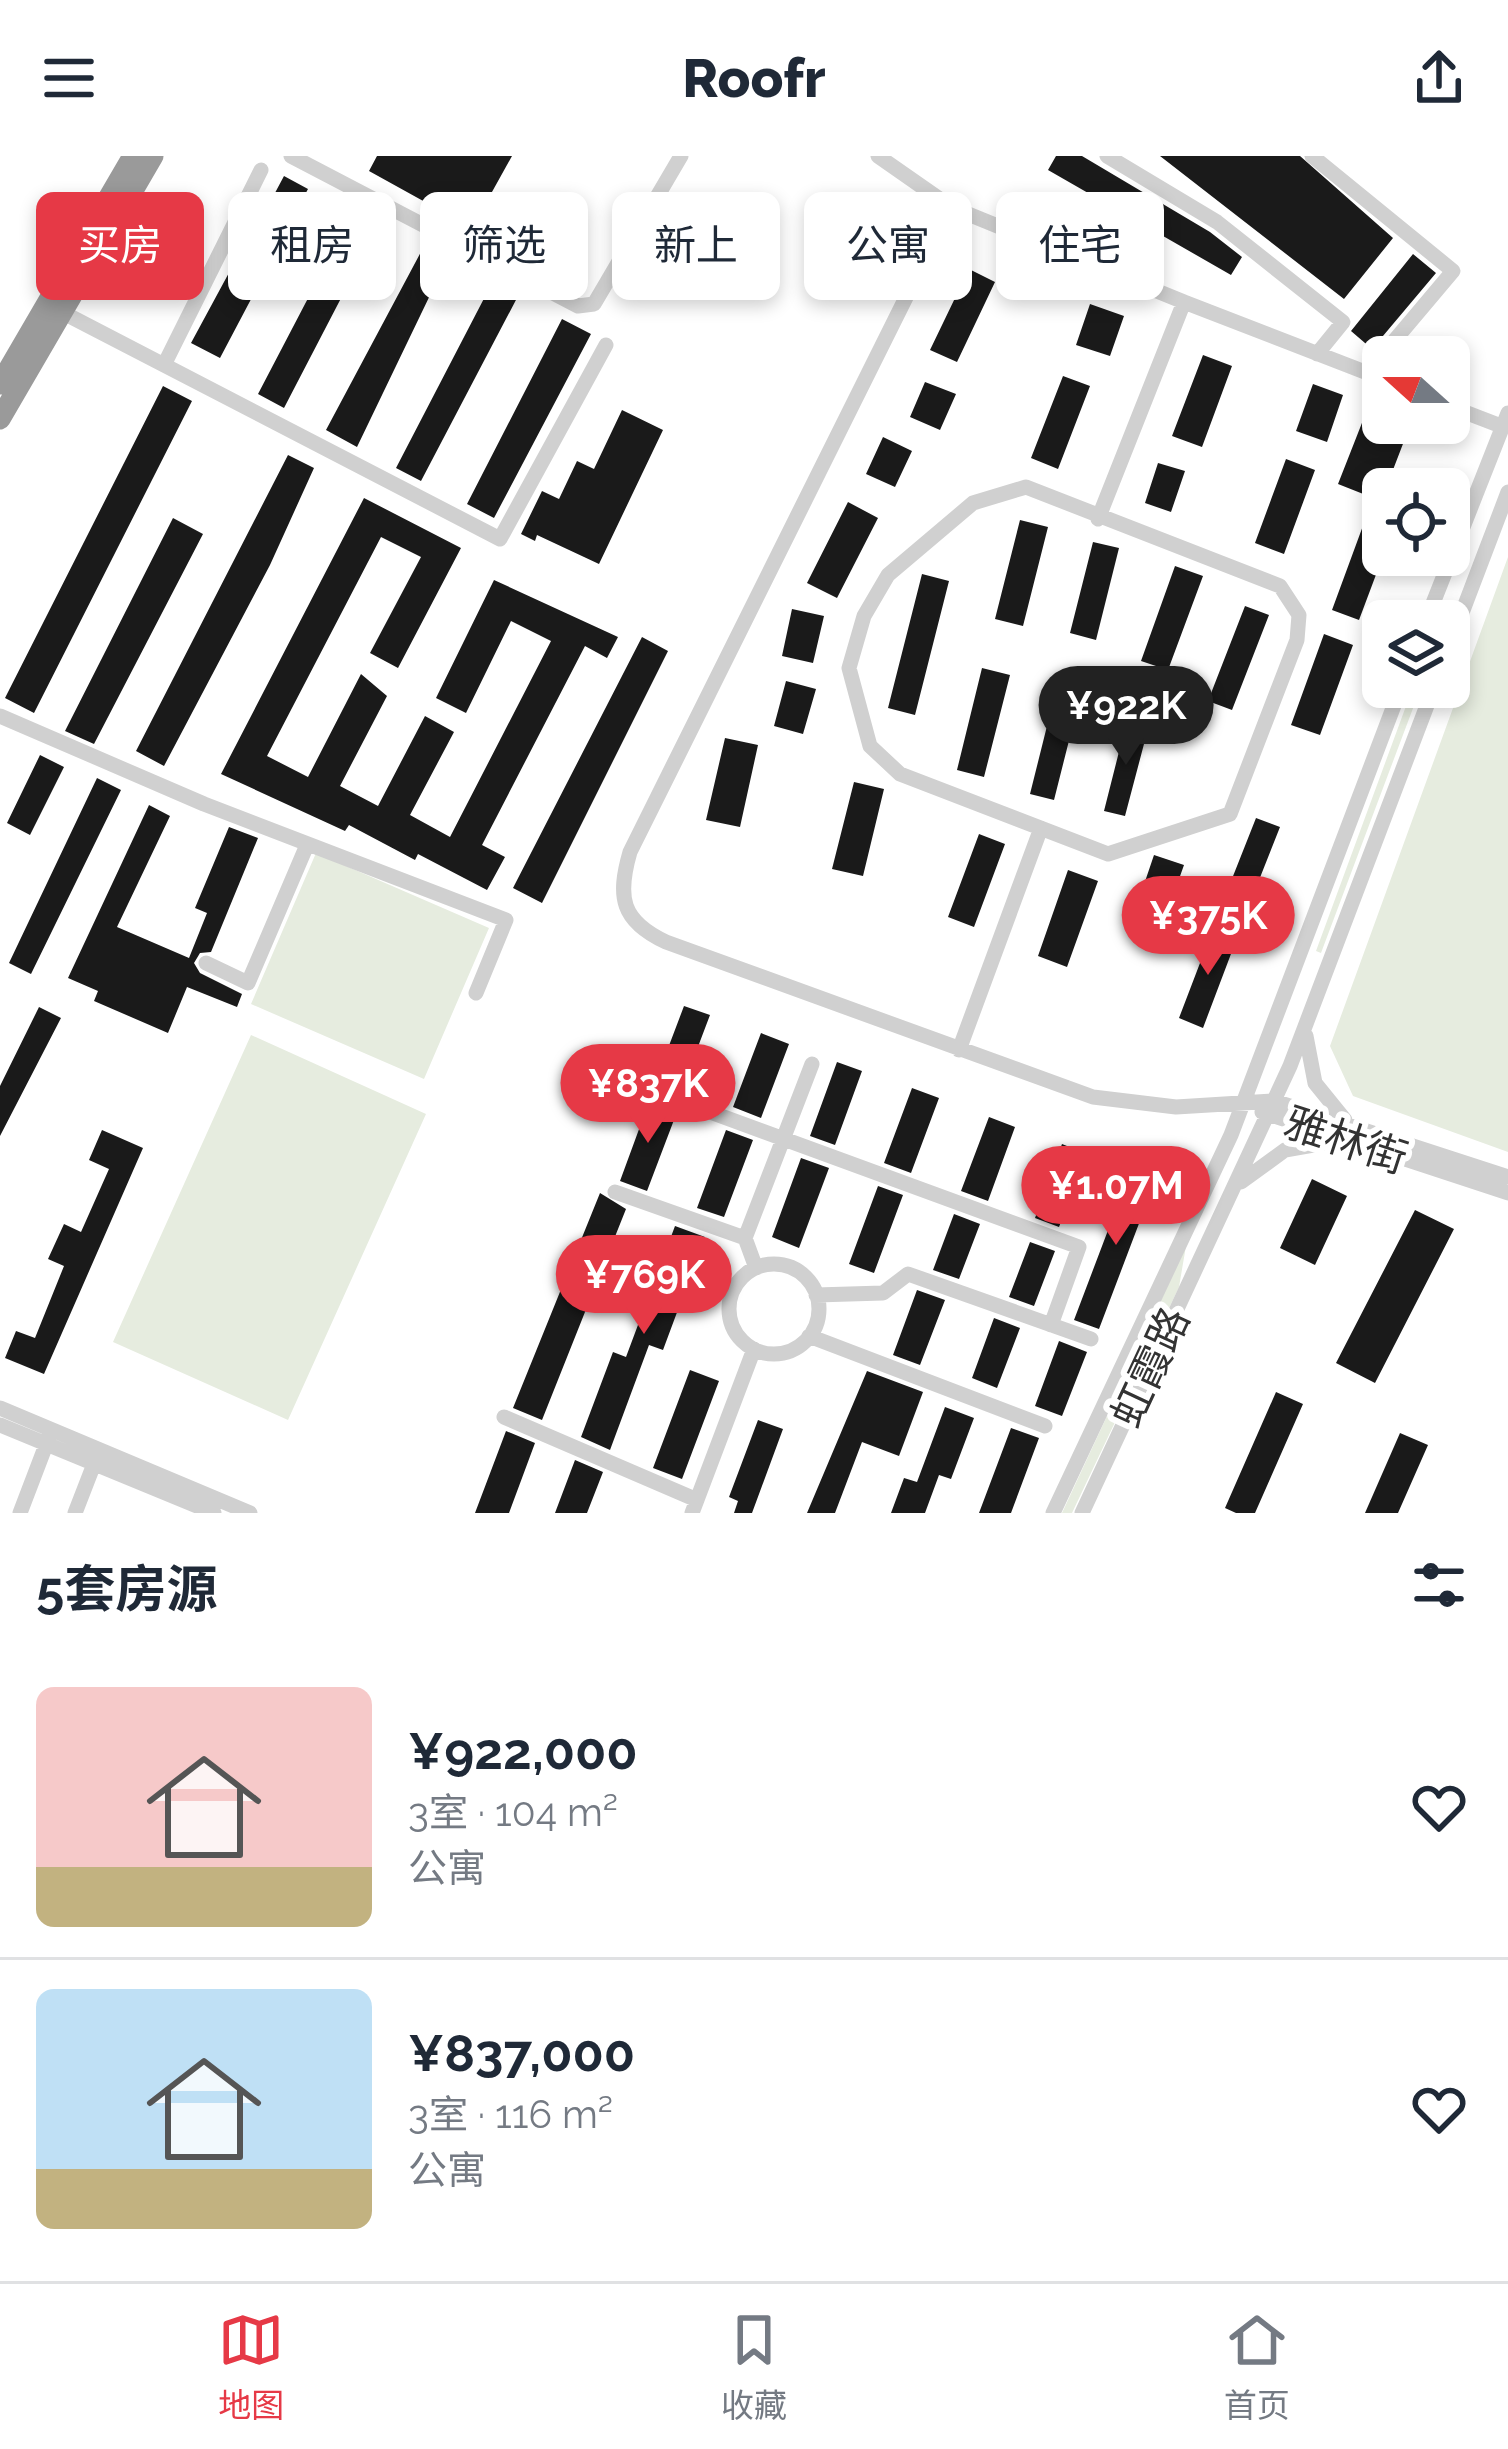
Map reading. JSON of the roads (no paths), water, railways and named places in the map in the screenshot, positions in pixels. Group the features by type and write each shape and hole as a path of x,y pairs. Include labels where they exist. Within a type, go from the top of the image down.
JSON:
{"highway":[{"path":"0,419 133,156"},
{"path":"0,384 153,156"}],"street":[{"path":"291,156 578,306 594,304 681,156"},
{"path":"878,156 930,192"},
{"path":"1107,156 1217,222 1343,322 1317,353"},
{"path":"1312,156 1453,271 1405,336"},
{"path":"164,365 261,170"},
{"path":"972,216 1362,371"},
{"path":"905,300 640,831 620,888 625,911 645,932 959,1050 1111,1101 1176,1107 1243,1103"},
{"path":"1098,519 1184,302"},
{"path":"54,308 500,538 606,345"},
{"path":"1434,600 1504,420 1470,411"},
{"path":"1026,487 1098,519 1280,586 1299,615 1297,640 1230,814 1108,854 900,774 871,746 849,668 864,616 888,575 973,503 1026,487"},
{"path":"1467,600 1508,492"},
{"name":"虹霞路","path":"1053,1513 1243,1103 1393,708"},
{"name":"虹霞路","path":"1082,1513 1271,1108 1426,708"},
{"path":"0,716 307,845 415,881 506,920 476,993"},
{"path":"959,1050 1041,828"},
{"path":"206,964 248,983 307,845"},
{"path":"1307,1023 1308,1065 1315,1083 1355,1135"},
{"path":"756,1268 745,1238 812,1064"},
{"path":"652,1091 1079,1246 1051,1325"},
{"name":"雅林街","path":"1243,1103 1508,1177"},
{"path":"1231,1193 1266,1159 1285,1150 1355,1135"},
{"name":"雅林街","path":"1355,1135 1508,1193"},
{"path":"615,1192 745,1238"},
{"path":"756,1268 793,1268 816,1295 818,1317 809,1336 781,1354 754,1349 741,1340 729,1312 737,1282 756,1268"},
{"path":"816,1295 884,1293 908,1274 1091,1339"},
{"path":"809,1336 1045,1426"},
{"path":"504,1417 694,1507 754,1349"},
{"path":"0,1408 94,1464 214,1513"},
{"path":"0,1424 250,1513"},
{"path":"20,1513 49,1438"},
{"path":"76,1513 94,1464"}]}
